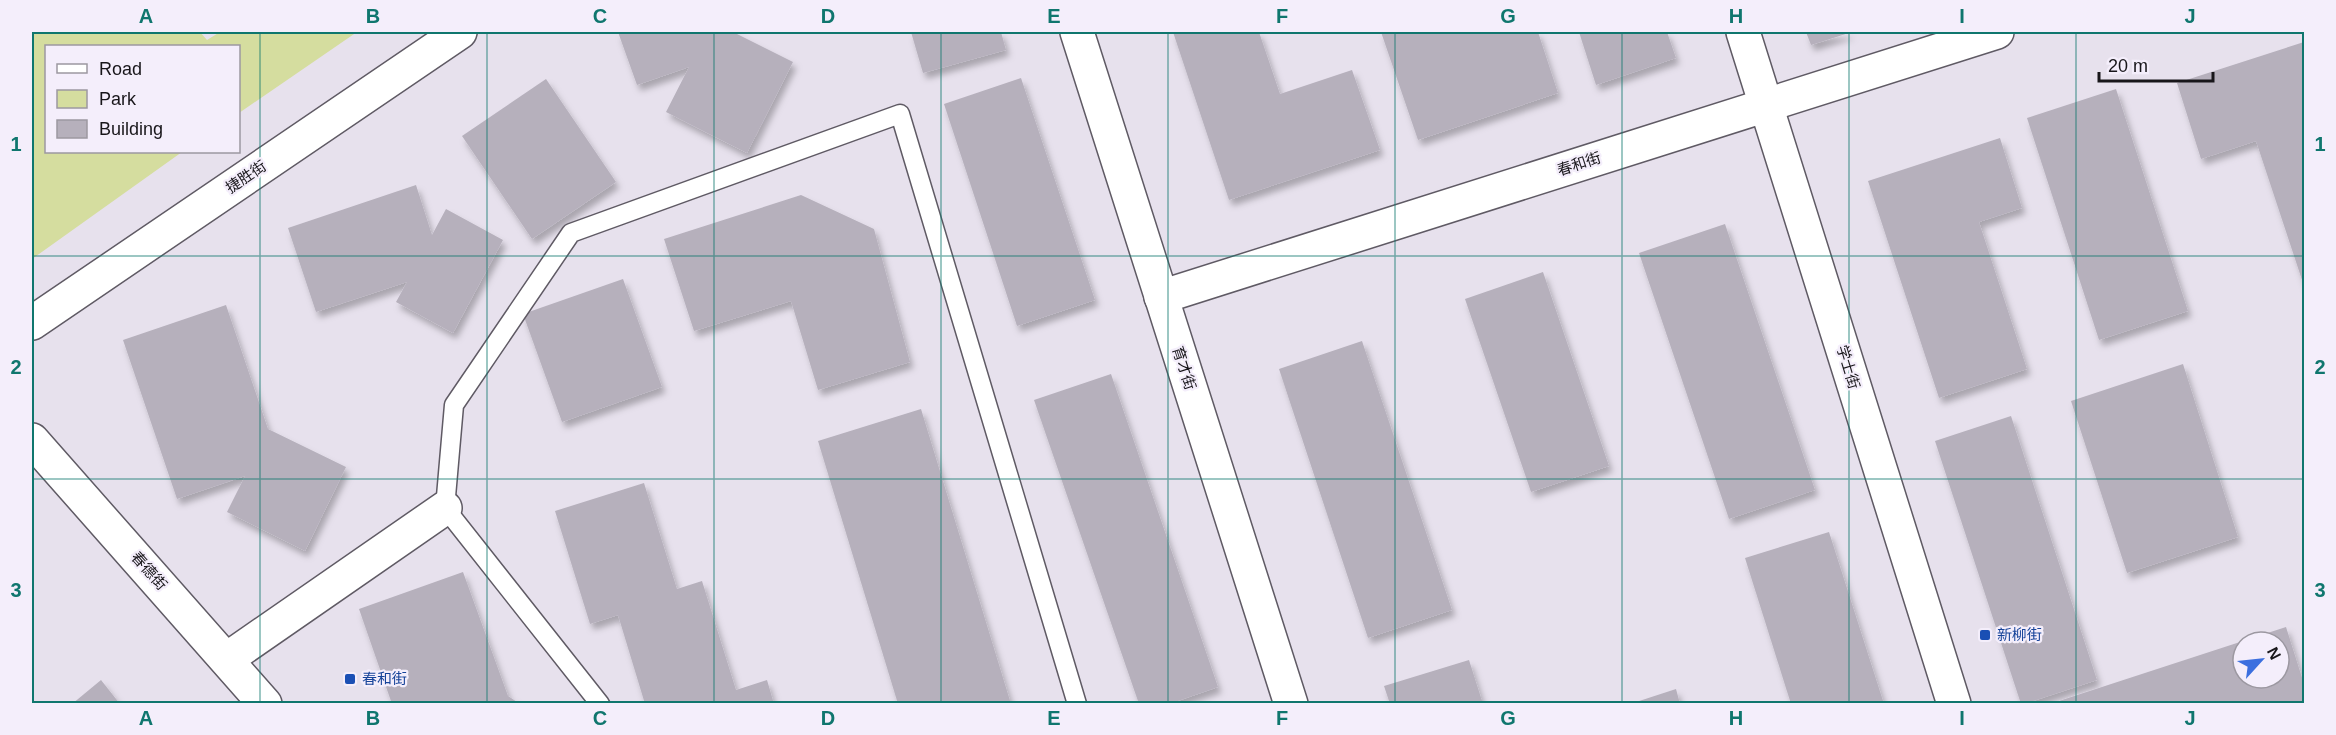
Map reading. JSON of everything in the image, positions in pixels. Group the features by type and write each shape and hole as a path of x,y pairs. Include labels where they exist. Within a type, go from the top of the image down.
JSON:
{"street":[{"name":"捷胜街","path":"32,323 460,32"},
{"name":"育才街","path":"1077,32 1291,704"},
{"name":"学士街","path":"1743,32 1954,704"},
{"name":"春和街","path":"1161,297 1997,32"},
{"name":"春德街","path":"32,440 265,704"},
{"path":"227,659 445,508"}],"lane":[{"path":"600,704 445,508 454,405 572,233 900,114 1077,704"}],"green space":[{"path":"32,32 200,32 207,40 220,32 357,32 240,112 240,45 45,45 45,153 181,153 32,259"}],"building":[{"path":"618,32 733,32 793,62 747,153 666,112 689,67 637,85"},
{"path":"911,32 1001,32 1006,50 923,73"},
{"path":"1173,32 1259,32 1280,94 1352,70 1380,150 1229,200"},
{"path":"1381,32 1538,32 1558,93 1418,140"},
{"path":"1579,32 1667,32 1676,58 1596,85"},
{"path":"1806,32 1852,32 1811,45"},
{"path":"2304,42 2304,286 2256,141 2201,159 2177,83"},
{"path":"1021,78 1095,300 1017,326 944,104"},
{"path":"546,79 616,182 532,239 462,136"},
{"path":"2116,89 2188,311 2099,340 2027,118"},
{"path":"2000,138 2022,208 1979,222 2027,369 1939,398 1868,181"},
{"path":"416,185 432,235 446,209 503,240 453,333 396,302 407,282 316,312 288,228"},
{"path":"801,195 874,229 910,362 818,390 791,301 694,331 664,239"},
{"path":"1725,224 1815,490 1729,519 1639,253"},
{"path":"1543,272 1609,466 1531,492 1465,299"},
{"path":"623,279 662,387 562,422 523,314"},
{"path":"226,305 268,429 346,467 305,551 227,512 245,476 177,499 123,340"},
{"path":"1362,341 1452,610 1368,638 1279,369"},
{"path":"2183,364 2238,537 2127,573 2071,401"},
{"path":"1111,374 1218,687 1169,704 1139,704 1034,400"},
{"path":"921,409 1011,704 898,704 818,441"},
{"path":"2011,416 2097,680 2024,704 2021,704 1935,441"},
{"path":"644,483 677,589 702,581 736,690 767,680 774,704 645,704 618,615 590,624 555,511"},
{"path":"1829,532 1884,704 1791,704 1745,558"},
{"path":"463,572 508,696 520,704 392,704 359,609"},
{"path":"2291,643 2304,684 2304,704 2060,704 2059,701 2231,645 2231,690 2291,690"},
{"path":"1469,660 1483,704 1390,704 1384,686"},
{"path":"101,680 120,704 72,704"},
{"path":"1676,689 1680,704 1633,704 1633,703"}],"place":[{"name":"新柳街","path":"1985,635"},
{"name":"春和街","path":"350,679"}]}
